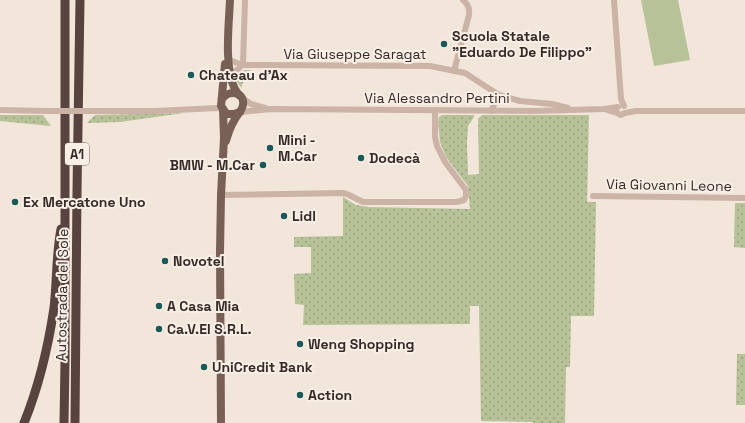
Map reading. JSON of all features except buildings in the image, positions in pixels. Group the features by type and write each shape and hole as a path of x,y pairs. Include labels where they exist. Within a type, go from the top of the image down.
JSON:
{"highway":[{"name":"Autostrada del Sole","path":"64,423 66,361 66,0"},
{"name":"Autostrada del Sole","path":"75,423 80,0"},
{"path":"24,423 33,401 48,344 54,308 59,242 65,208"}],"main road":[{"path":"223,152 231,126 242,109 243,103 234,88 229,71 228,44 230,0"},
{"path":"221,423 220,259 224,138 223,109 221,106 224,68 228,44"},
{"path":"222,99 229,93 240,96"},
{"path":"223,109 231,115 240,112"}],"street":[{"path":"232,81 234,72 243,65 245,0"},
{"path":"454,71 470,10 467,3 463,0"},
{"path":"614,0 621,109"},
{"name":"Via Giuseppe Saragat","path":"229,60 243,65 430,66 465,73 499,95 520,101 552,104 578,110"},
{"path":"491,111 499,95"},
{"name":"Via Alessandro Pertini","path":"240,96 251,104 271,109"},
{"path":"195,109 211,105 222,99"},
{"path":"0,110 155,111 223,109"},
{"name":"Via Alessandro Pertini","path":"240,112 271,109 491,111 621,109 636,111 745,111"},
{"path":"221,195 344,193 363,202 457,202 464,200 466,190 445,162 437,146 435,137 435,110"},
{"name":"Via Giovanni Leone","path":"593,196 745,198"}],"green space":[{"path":"641,0 678,0 690,60 654,66"},
{"path":"245,70 251,70 245,76 242,88 236,79 238,73"},
{"path":"184,113 120,122 87,123 95,115"},
{"path":"0,115 43,115 51,126 0,121"},
{"path":"442,115 474,115 468,126 468,175 479,174 478,119 482,115 589,115 587,202 596,202 594,316 571,316 570,367 566,367 565,423 481,421 479,306 470,306 470,324 303,325 304,305 295,304 294,274 311,273 311,247 294,247 294,237 343,236 343,197 356,205 368,207 470,209 468,186 446,157 440,142 438,122 439,117"},
{"path":"735,203 745,203 745,248 734,247"},
{"path":"737,354 745,354 745,405 736,405"}],"place":[{"name":"Scuola Statale \"Eduardo De Filippo\"","path":"444,44"},
{"name":"Chateau d'Ax","path":"191,75"},
{"name":"Mini - M.Car","path":"270,148"},
{"name":"Dodecà","path":"361,158"},
{"name":"BMW - M.Car","path":"263,165"},
{"name":"Ex Mercatone Uno","path":"15,202"},
{"name":"Lidl","path":"284,216"},
{"name":"Novotel","path":"165,261"},
{"name":"A Casa Mia","path":"159,306"},
{"name":"Ca.V.EI S.R.L.","path":"159,329"},
{"name":"Weng Shopping","path":"300,344"},
{"name":"UniCredit Bank","path":"204,367"},
{"name":"Action","path":"300,395"}]}
